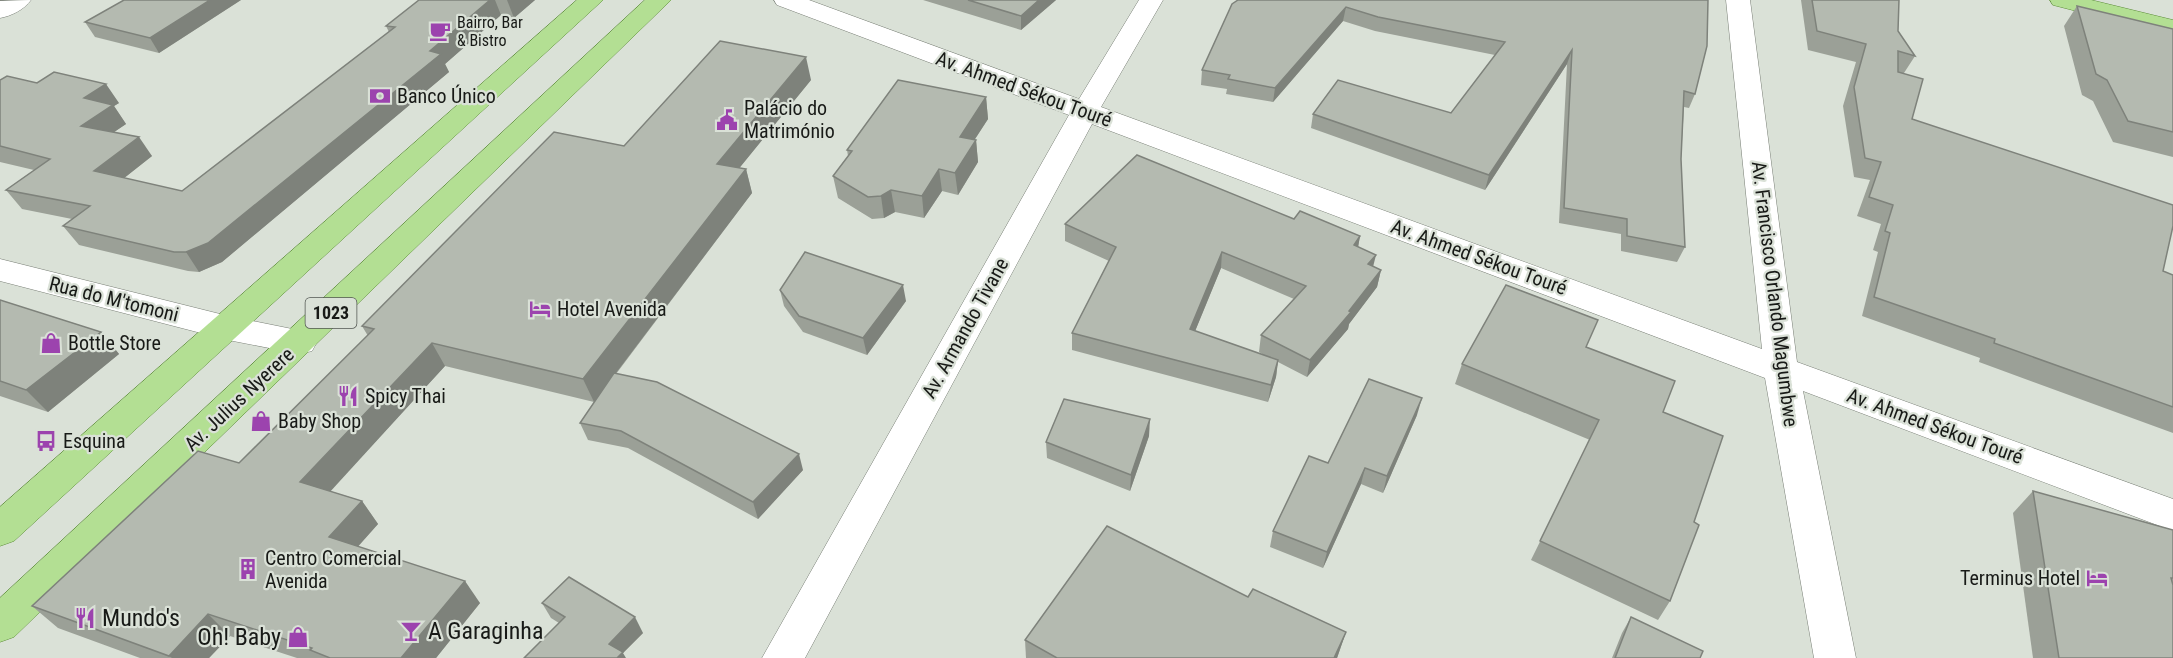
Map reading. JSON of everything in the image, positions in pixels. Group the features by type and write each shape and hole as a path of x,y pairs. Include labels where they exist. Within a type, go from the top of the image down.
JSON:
{"main road":[{"path":"0,530 228,328 591,0"},
{"name":"Av. Julius Nyerere","path":"0,624 659,0"},
{"path":"2062,0 2173,28"}],"street":[{"path":"0,11 19,0"},
{"name":"Av. Ahmed Sékou Touré","path":"786,0 2173,515"},
{"name":"Av. Armando Tivane","path":"783,658 1085,112 1151,0"},
{"name":"Av. Francisco Orlando Magumbwe","path":"1738,0 1781,369 1835,658"},
{"name":"Rua do M'tomoni","path":"0,270 228,328 300,342"}],"building":[{"path":"124,0 210,0 150,38 85,22"},
{"path":"419,0 490,0 430,51 441,54 208,243 186,252 174,252 63,226 90,206 6,190 50,159 0,146 0,80 7,76 37,83 54,72 106,84 84,98 113,105 81,126 139,137 94,171 182,191 395,27 386,26"},
{"path":"968,0 1039,0 1021,16"},
{"path":"1238,0 1708,0 1707,46 1695,94 1684,91 1681,159 1685,247 1627,236 1627,219 1564,208 1572,50 1489,175 1313,114 1338,80 1451,113 1505,42 1378,17 1346,7 1275,88 1228,79 1230,75 1202,70 1232,4"},
{"path":"1812,0 1899,0 1898,31 1915,56 1898,51 1898,72 1923,79 1912,119 2173,205 2173,226 2163,271 2173,275 2173,407 1994,343 1995,339 1874,297 1890,233 1885,231 1893,205 1869,197 1881,162 1865,158 1854,87 1866,44 1817,31"},
{"path":"2077,6 2173,29 2173,132 2128,121 2107,80 2096,74"},
{"path":"720,41 806,57 717,164 746,169 583,379 432,343 300,482 362,501 329,537 465,581 401,658 330,658 310,650 312,648 208,614 169,656 32,606 198,451 239,463 374,329 362,326 554,132 624,146"},
{"path":"898,80 986,97 960,137 976,140 955,173 939,169 922,196 891,190 881,196 868,197 833,176 852,151 847,150"},
{"path":"1137,155 1294,219 1300,211 1360,236 1354,245 1376,255 1368,264 1381,270 1349,311 1351,312 1310,360 1261,335 1306,286 1222,252 1190,329 1278,360 1271,385 1072,333 1116,247 1065,224"},
{"path":"805,252 903,285 863,338 799,316 780,290"},
{"path":"1506,285 1598,320 1586,347 1675,381 1663,412 1723,436 1694,522 1699,525 1670,601 1540,541 1599,420 1462,364"},
{"path":"0,300 101,332 26,390 0,381"},
{"path":"614,373 657,382 799,454 753,502 621,431 580,423"},
{"path":"1369,379 1422,398 1387,476 1365,468 1327,552 1273,531 1309,456 1328,463"},
{"path":"1064,399 1150,419 1131,475 1046,442"},
{"name":"Terminus Hotel","path":"2033,491 2173,530 2173,578 2171,578 2173,585 2173,658 2059,658"},
{"path":"1107,526 1248,597 1253,589 1346,632 1334,658 1057,658 1025,640"},
{"path":"569,577 635,617 609,644 623,652 617,658 524,658 565,617 542,603"},
{"path":"1631,617 1703,651 1700,658 1615,658"}],"place":[{"name":"Bairro, Bar & Bistro","path":"440,31"},
{"name":"Banco Único","path":"380,96"},
{"name":"Palácio do Matrimónio","path":"727,120"},
{"name":"Hotel Avenida","path":"540,309"},
{"name":"Bottle Store","path":"51,343"},
{"name":"Spicy Thai","path":"348,396"},
{"name":"Baby Shop","path":"261,421"},
{"name":"Esquina","path":"46,441"},
{"name":"Centro Comercial Avenida","path":"248,569"},
{"name":"Terminus Hotel","path":"2097,578"},
{"name":"Mundo's","path":"85,618"},
{"name":"A Garaginha","path":"411,631"},
{"name":"Oh! Baby","path":"298,637"}]}
